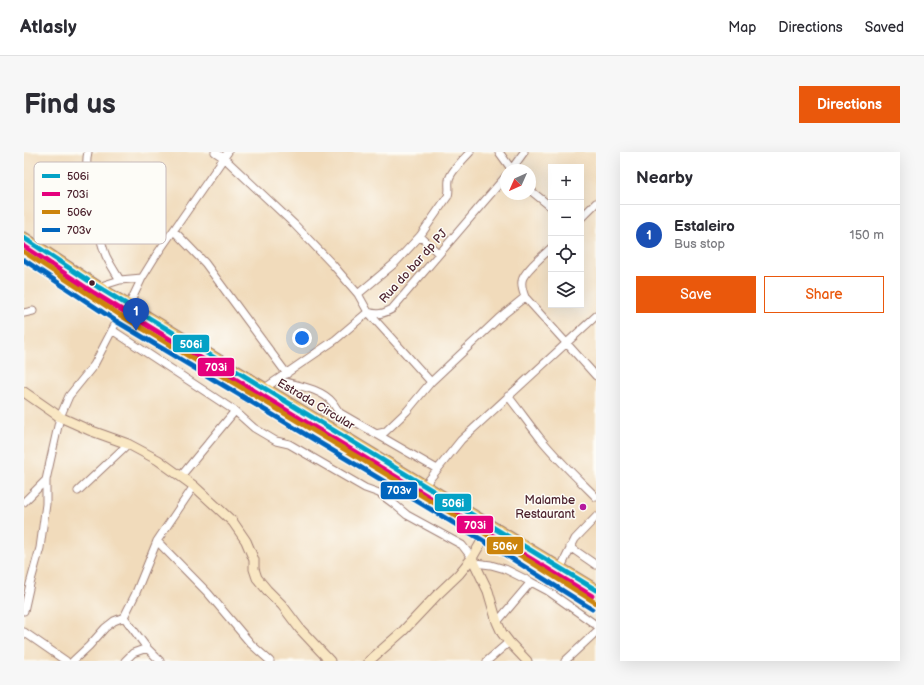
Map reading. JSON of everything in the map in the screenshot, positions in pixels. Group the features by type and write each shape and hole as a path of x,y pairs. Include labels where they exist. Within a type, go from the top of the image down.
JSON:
{"main road":[{"name":"Estrada Circular","path":"25,238 98,287 596,590"},
{"name":"Estrada Circular","path":"24,252 120,315 486,534 596,602"}],"street":[{"path":"86,162 88,152"},
{"path":"215,152 226,155 333,265 358,294 368,312 431,382"},
{"path":"358,294 395,263 420,236 448,196 450,190 449,180 452,173 470,152"},
{"path":"498,152 507,164"},
{"path":"516,164 524,152"},
{"path":"166,243 226,155"},
{"name":"Rua do bar dp PJ","path":"265,388 335,340 368,312 378,314 386,313 392,309 500,183"},
{"path":"536,195 548,205"},
{"path":"584,215 596,203"},
{"path":"174,231 205,263 287,374"},
{"path":"420,236 439,254"},
{"path":"103,244 106,256 120,280"},
{"path":"129,305 142,278 165,244"},
{"path":"548,251 528,271 522,280 522,289 525,297 596,376"},
{"path":"98,287 120,280 142,278"},
{"path":"376,434 384,432 407,411 431,382 499,318 525,297"},
{"path":"24,313 33,311"},
{"path":"24,611 44,528 47,495 46,480 60,417 69,396 94,365 120,315"},
{"path":"424,485 461,440 596,316"},
{"path":"112,330 235,411 254,428 276,441 289,444 365,488 379,493 407,515 462,545 474,561 488,591 497,622 502,633 508,642 527,661"},
{"path":"278,380 316,391 333,403 336,410 340,413 437,469"},
{"path":"24,392 60,417 89,430 128,444 158,460 194,486 233,522 246,541 254,560 257,578 266,590 282,605 300,629 330,661"},
{"path":"508,396 528,420 540,438 596,497"},
{"path":"181,476 235,411"},
{"path":"384,432 386,440"},
{"path":"78,491 128,444"},
{"path":"24,502 46,480"},
{"path":"73,661 105,628 114,621 124,617 135,595 157,541 194,486"},
{"path":"561,568 575,539 596,517"},
{"path":"369,661 403,631 433,599 474,561 486,534"},
{"path":"157,541 208,593 252,644 270,661"},
{"path":"570,547 596,565"},
{"path":"474,561 505,569 531,582 548,591 596,625"},
{"path":"497,622 531,582"},
{"path":"124,617 147,648 160,661"},
{"path":"24,632 66,661"},
{"path":"565,661 596,632"},
{"path":"487,661 508,642"},
{"path":"125,661 133,653 147,648"}],"transit line":[{"name":"506i","path":"24,238 98,287 596,590"},
{"name":"703i","path":"24,246 94,293 592,596"},
{"name":"506v","path":"24,252 120,315 486,534 596,603"},
{"name":"703v","path":"24,260 116,321 482,540 592,609"}],"place":[{"name":"Estaleiro","path":"136,331"},
{"name":"Malambe Restaurant","path":"583,507"}]}
